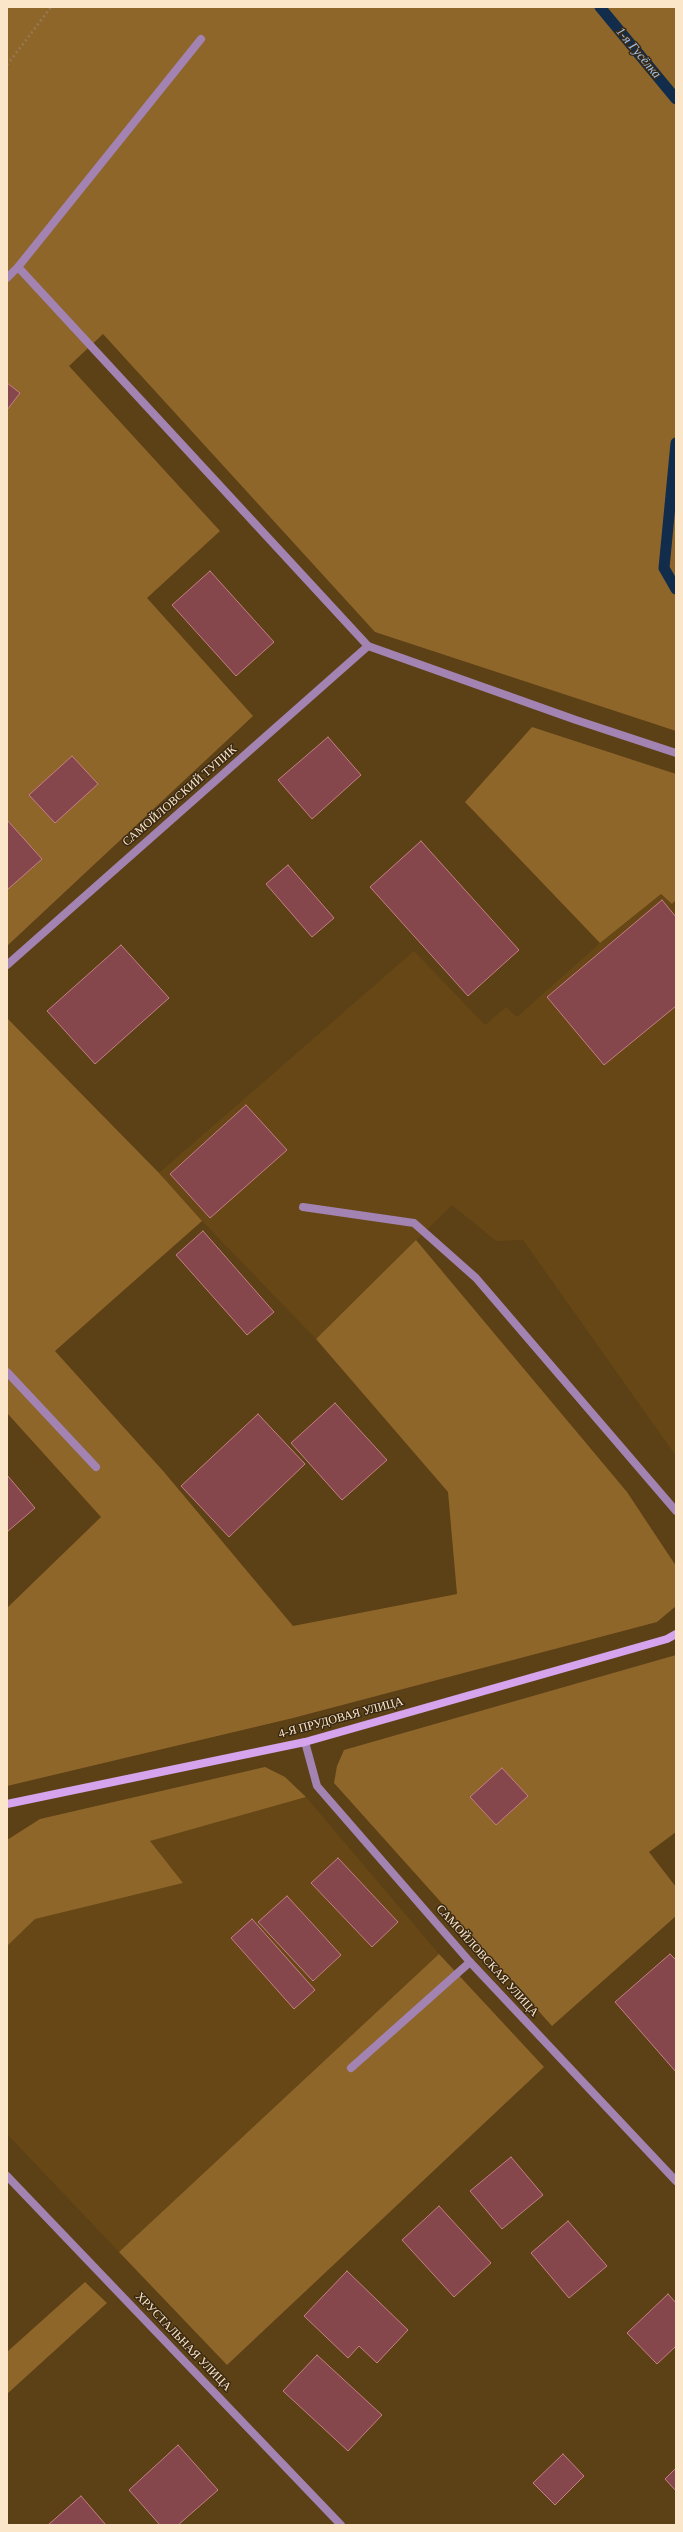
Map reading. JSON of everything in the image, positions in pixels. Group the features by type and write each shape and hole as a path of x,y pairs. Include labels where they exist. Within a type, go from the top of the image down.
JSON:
{"main road":[{"name":"4-Я ПРУДОВАЯ УЛИЦА","path":"7,1804 305,1742 660,1641 676,1634"}],"street":[{"path":"7,278 18,267 201,39"},
{"path":"18,267 368,646 546,710 676,753"},
{"name":"САМОЙЛОВСКИЙ ТУПИК","path":"7,965 368,646"},
{"path":"303,1207 414,1223 476,1278 676,1511"},
{"path":"7,1372 96,1467"},
{"name":"САМОЙЛОВСКАЯ УЛИЦА","path":"305,1742 317,1786 470,1962 676,2181"},
{"path":"351,2068 470,1962"},
{"name":"ХРУСТАЛЬНАЯ УЛИЦА","path":"7,2176 341,2525"}],"path":[{"path":"7,65 51,7"}],"shaded area":[{"path":"7,7 676,7 676,731 375,632 103,334 69,366 220,531 147,598 253,716 7,946"},
{"path":"532,727 676,774 676,900 672,904 661,894 600,943 465,802"},
{"path":"661,894 672,904 676,900 676,1456 523,1240 496,1241 452,1205 316,1339 202,1221 159,1173 414,951 485,1025 506,1007 517,1017 600,943"},
{"path":"7,1018 159,1173 202,1221 55,1351 164,1472 293,1626 457,1594 448,1492 316,1339 416,1240 627,1492 676,1566 676,1606 657,1622 293,1718 7,1786 7,1608 101,1517 7,1413"},
{"path":"676,1655 676,1832 649,1852 676,1887 676,1916 552,2026 334,1783 337,1766 344,1750"},
{"path":"265,1767 285,1777 306,1797 150,1841 183,1883 35,1919 7,1946 7,1840 40,1819"},
{"path":"306,1797 439,1954 119,2252 7,2134 7,1946 34,1919 183,1883 149,1841"},
{"path":"439,1954 544,2067 227,2365 119,2252"},
{"path":"85,2282 107,2303 7,2394 7,2352"}],"building":[{"path":"7,383 20,393 7,410"},
{"path":"210,571 274,642 236,676 172,605"},
{"path":"328,737 361,775 312,819 278,780"},
{"path":"72,756 98,784 55,823 29,795"},
{"path":"7,820 42,859 7,890"},
{"path":"421,841 519,950 468,996 370,887"},
{"path":"288,865 334,918 312,937 266,884"},
{"path":"662,900 676,917 676,1006 604,1065 547,997"},
{"path":"121,945 169,998 95,1064 47,1011"},
{"path":"246,1105 287,1150 210,1218 170,1174"},
{"path":"203,1231 274,1312 247,1335 176,1255"},
{"path":"335,1403 387,1460 342,1500 291,1443"},
{"path":"258,1414 305,1464 229,1537 181,1486"},
{"path":"7,1475 35,1508 7,1532"},
{"path":"502,1768 528,1796 496,1825 470,1797"},
{"path":"338,1858 398,1922 372,1947 311,1883"},
{"path":"287,1896 341,1955 313,1981 258,1922"},
{"path":"252,1919 315,1990 294,2009 231,1938"},
{"path":"670,1954 676,1960 676,2072 615,2002"},
{"path":"511,2157 543,2195 502,2229 470,2191"},
{"path":"439,2206 491,2263 454,2297 402,2240"},
{"path":"568,2221 607,2266 569,2298 531,2253"},
{"path":"347,2271 408,2330 377,2363 359,2346 348,2358 304,2316"},
{"path":"668,2294 676,2303 676,2346 657,2364 627,2333"},
{"path":"317,2355 382,2415 348,2451 283,2391"},
{"path":"178,2445 218,2490 178,2525 160,2525 129,2490"},
{"path":"563,2454 584,2476 555,2505 533,2483"},
{"path":"676,2468 676,2491 665,2479"},
{"path":"81,2496 106,2525 48,2525"}],"waterway":[{"name":"1-я Гусёлка","path":"600,7 676,99"},
{"name":"1-я Гусёлка","path":"676,443 664,568 676,589"}]}
